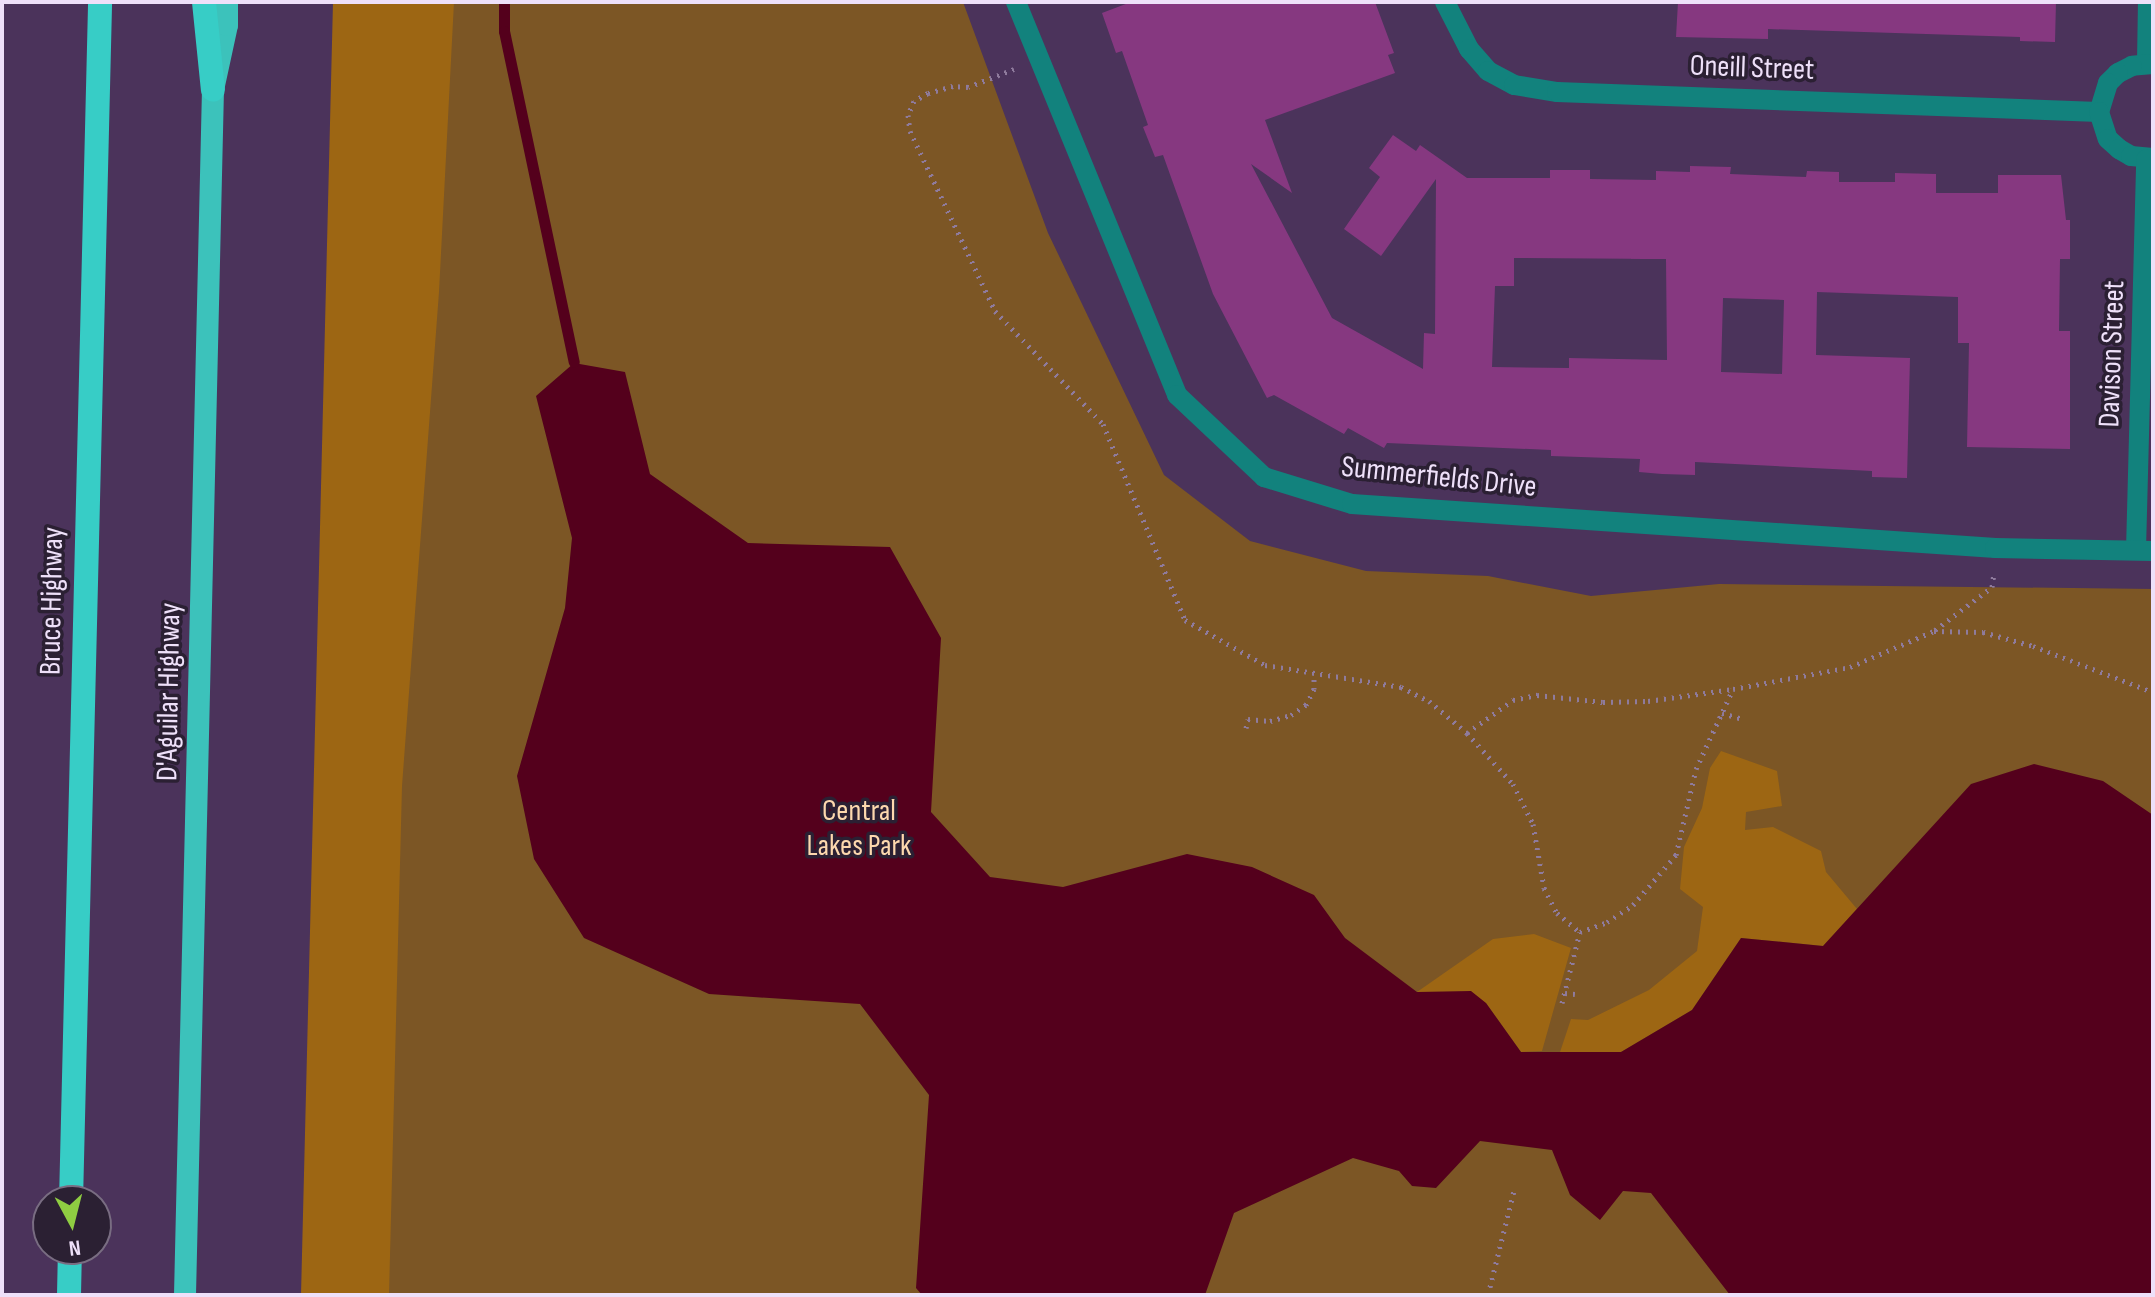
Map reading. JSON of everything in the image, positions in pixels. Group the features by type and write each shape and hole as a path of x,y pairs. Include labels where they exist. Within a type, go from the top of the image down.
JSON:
{"highway":[{"name":"Bruce Highway","path":"71,1185 100,2"},
{"path":"204,2 213,90"},
{"name":"D'Aguilar Highway","path":"185,1295 213,90 227,25 227,2"},
{"path":"69,1295 70,1265"}],"street":[{"name":"Summerfields Drive","path":"1016,2 1036,58 1177,395 1264,477 1352,504 1995,548 2144,551"},
{"name":"Oneill Street","path":"1445,2 1469,49 1488,71 1514,85 1557,92 2099,112"},
{"path":"2148,2 2150,64 2132,66 2108,83 2099,112 2108,139 2131,156 2149,158"},
{"name":"Davison Street","path":"2144,551 2149,158"}],"path":[{"path":"1036,58 968,87 953,86 914,101 908,115 910,131 995,311 1103,424 1185,620 1265,665 1401,687 1429,701 1467,733 1513,784 1533,824 1544,888 1557,913 1580,932"},
{"path":"1467,733 1513,700 1537,695 1603,702 1648,701 1850,667 1934,631 1992,587 1994,571"},
{"path":"1934,631 1983,632 2033,646 2153,692"},
{"path":"1246,728 1248,719 1270,721 1291,715 1306,705 1314,689 1314,675"},
{"path":"1580,932 1607,922 1633,905 1676,855 1696,769 1733,689"},
{"path":"1722,713 1743,719"},
{"path":"1562,1003 1580,932"},
{"path":"1565,993 1575,994"},
{"path":"1488,1295 1514,1191"}],"green space":[{"name":"Central Lakes Park","path":"422,2 963,2 1048,233 1164,475 1250,541 1366,571 1488,576 1591,596 1719,584 2153,589 2153,1295 376,1295"}],"shaded area":[{"path":"333,2 454,2 439,292 402,786 389,1295 301,1295"},
{"path":"574,363 625,372 650,474 748,543 890,547 941,638 931,812 990,877 1063,887 1187,854 1252,867 1314,895 1345,938 1417,992 1471,991 1486,1003 1521,1052 1621,1052 1692,1010 1741,938 1823,946 1971,784 2034,764 2103,781 2153,815 2153,1295 1730,1295 1651,1193 1623,1191 1600,1220 1570,1195 1552,1150 1480,1141 1436,1188 1412,1186 1399,1171 1353,1158 1234,1213 1205,1295 922,1295 916,1288 929,1095 860,1004 709,994 584,938 534,859 517,776 565,608 572,538 536,396"},
{"path":"1721,751 1777,771 1782,806 1746,812 1745,830 1773,827 1821,851 1826,872 1857,909 1823,946 1741,938 1692,1010 1621,1052 1560,1052 1571,1019 1588,1020 1649,990 1697,951 1703,907 1680,889 1684,847 1702,808 1710,768"},
{"path":"1534,934 1571,948 1542,1051 1521,1052 1486,1003 1417,992 1493,939"}],"building":[{"path":"1131,2 1375,2 1394,53 1388,55 1395,73 1265,120 1292,193 1251,164 1332,318 1423,369 1424,333 1435,334 1436,179 1381,256 1344,229 1380,177 1369,168 1393,135 1416,151 1420,145 1467,178 1550,178 1550,170 1590,170 1590,179 1656,180 1656,171 1690,172 1690,166 1731,167 1730,174 1806,177 1807,171 1839,172 1839,182 1895,182 1895,173 1936,174 1936,193 1998,193 1998,175 2061,175 2066,220 2070,220 2070,259 2060,259 2059,331 2070,331 2070,449 1967,447 1969,343 1958,343 1958,297 1817,292 1816,355 1910,358 1907,478 1872,477 1872,471 1695,462 1695,475 1662,474 1639,472 1640,459 1551,456 1551,450 1387,443 1384,448 1348,428 1344,434 1274,395 1267,398 1213,294 1163,155 1155,157 1143,127 1148,125 1122,51 1116,53 1102,13","holes":["1514,258 1666,259 1667,360 1569,358 1569,368 1492,367 1495,286 1514,286","1723,298 1784,300 1782,374 1721,372"]},
{"path":"1678,2 2056,2 2055,42 2020,41 2020,37 1768,29 1768,39 1676,37"}],"waterway":[{"path":"504,2 504,31 574,362"}]}
